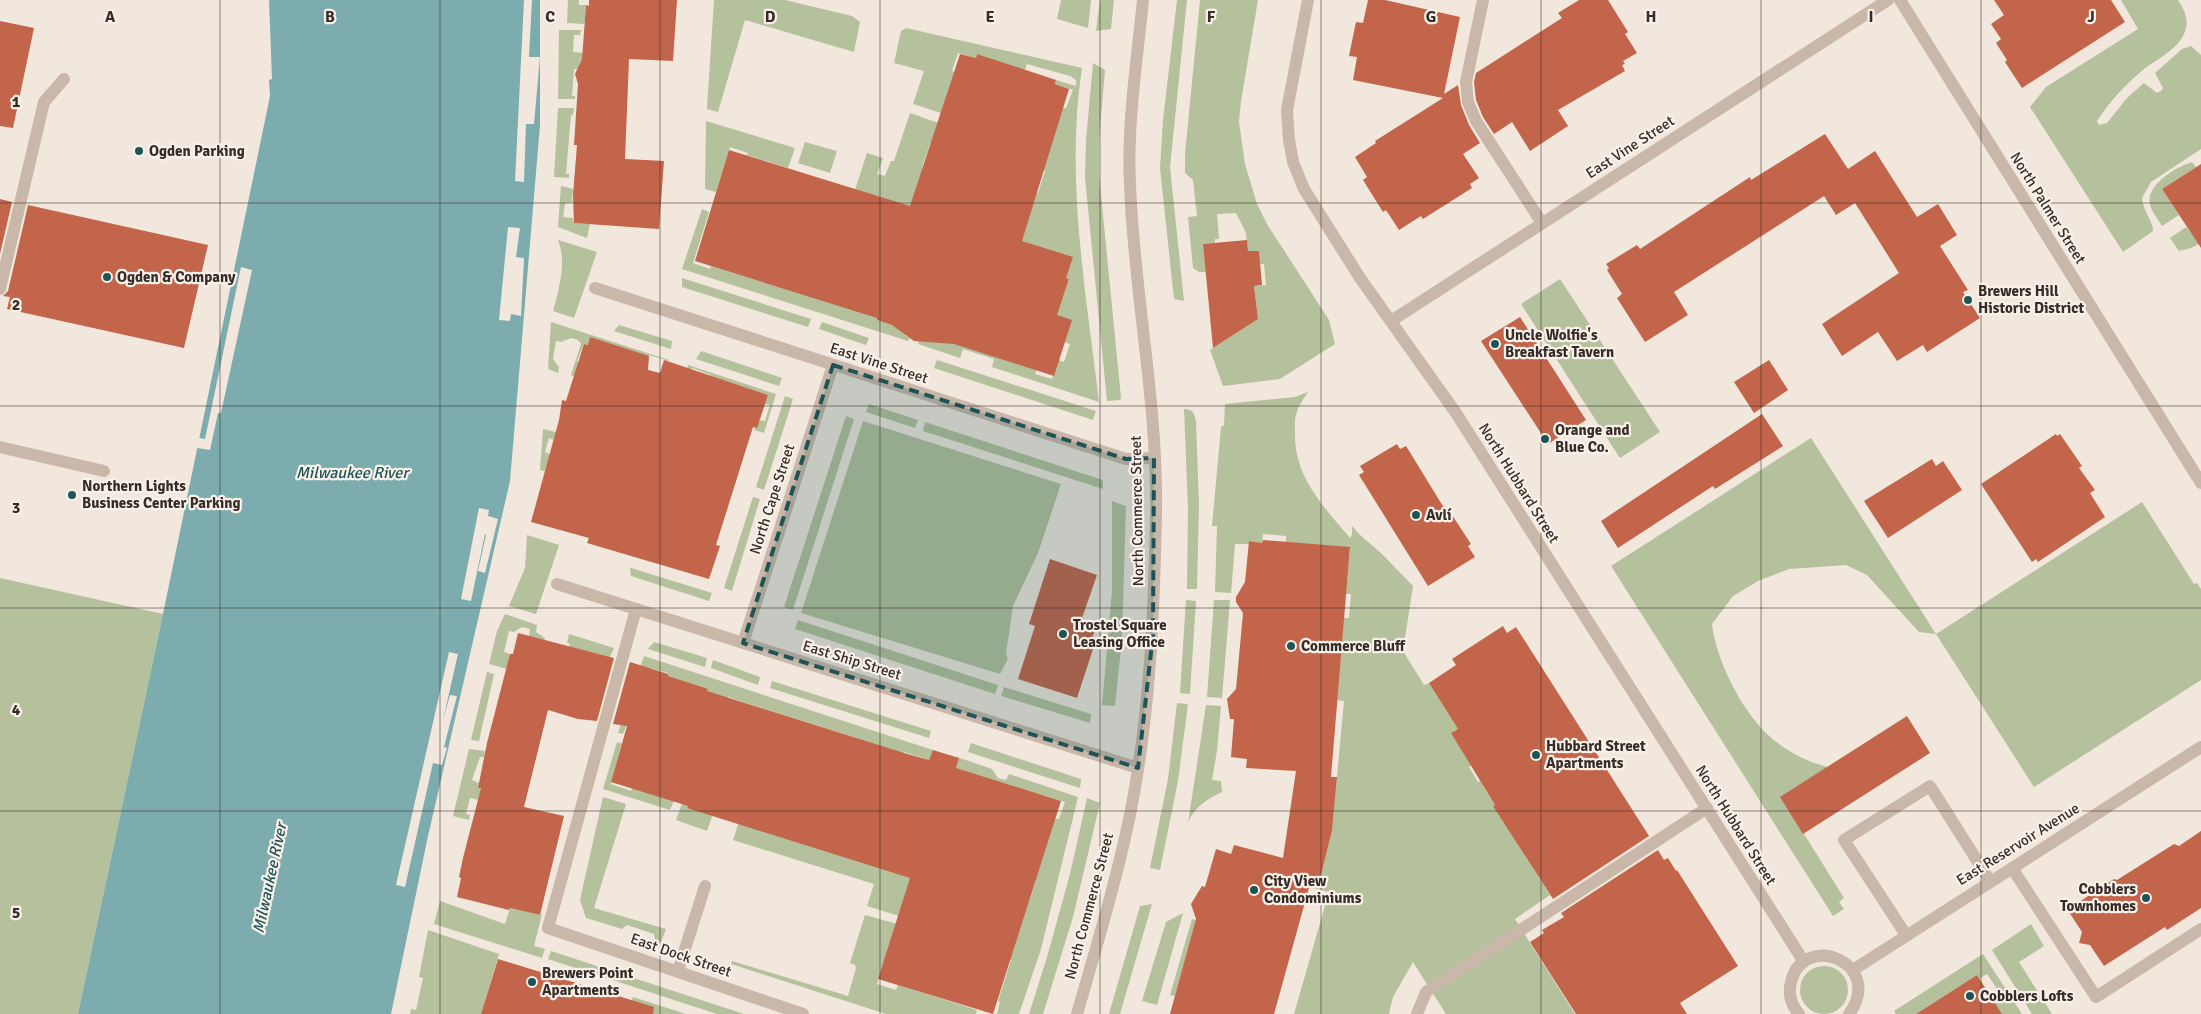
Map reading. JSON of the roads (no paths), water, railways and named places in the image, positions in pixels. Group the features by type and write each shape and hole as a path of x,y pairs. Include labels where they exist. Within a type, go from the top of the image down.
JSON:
{"street":[{"name":"North Commerce Street","path":"1077,1014 1115,878 1129,818 1138,768 1153,635 1156,512 1154,458 1130,185 1130,125 1143,0"},
{"name":"North Hubbard Street","path":"1308,0 1287,110 1293,162 1311,202 1390,321 1461,420 1804,962"},
{"path":"1483,0 1466,82 1468,102 1476,121 1542,223"},
{"name":"East Vine Street","path":"1390,321 1888,0"},
{"name":"North Palmer Street","path":"1900,0 2201,484"},
{"path":"0,289 44,102 64,79"},
{"name":"East Vine Street","path":"595,288 1126,459 1154,458"},
{"name":"North Cape Street","path":"743,643 833,365"},
{"path":"0,447 104,470"},
{"name":"East Ship Street","path":"557,584 1138,768"},
{"name":"East Dock Street","path":"636,609 548,928 804,1014"},
{"name":"East Reservoir Avenue","path":"1853,970 2201,747"},
{"path":"1906,935 1844,840 1930,786 1990,881"},
{"path":"1417,1014 1426,992 1707,808"},
{"path":"2012,868 2096,997 2201,929"},
{"path":"678,971 705,886"},
{"path":"1793,1012 1789,989 1796,970 1804,962 1820,955 1838,958 1853,970 1857,978 1858,998 1849,1014"}],"water":[{"name":"Milwaukee River","path":"269,0 540,0 540,125 510,481 428,836 391,1014 78,1014 270,96 269,80 272,79"}],"place":[{"name":"Ogden Parking","path":"139,151"},
{"name":"Ogden & Company","path":"107,277"},
{"name":"Brewers Hill Historic District","path":"1968,300"},
{"name":"Uncle Wolfie's Breakfast Tavern","path":"1495,344"},
{"name":"Orange and Blue Co.","path":"1545,439"},
{"name":"Northern Lights Business Center Parking","path":"72,495"},
{"name":"Avlí","path":"1416,515"},
{"name":"Trostel Square Leasing Office","path":"1063,634"},
{"name":"Commerce Bluff","path":"1291,646"},
{"name":"Hubbard Street Apartments","path":"1536,755"},
{"name":"City View Condominiums","path":"1254,890"},
{"name":"Cobblers Townhomes","path":"2146,898"},
{"name":"Brewers Point Apartments","path":"532,982"},
{"name":"Cobblers Lofts","path":"1970,996"}]}
